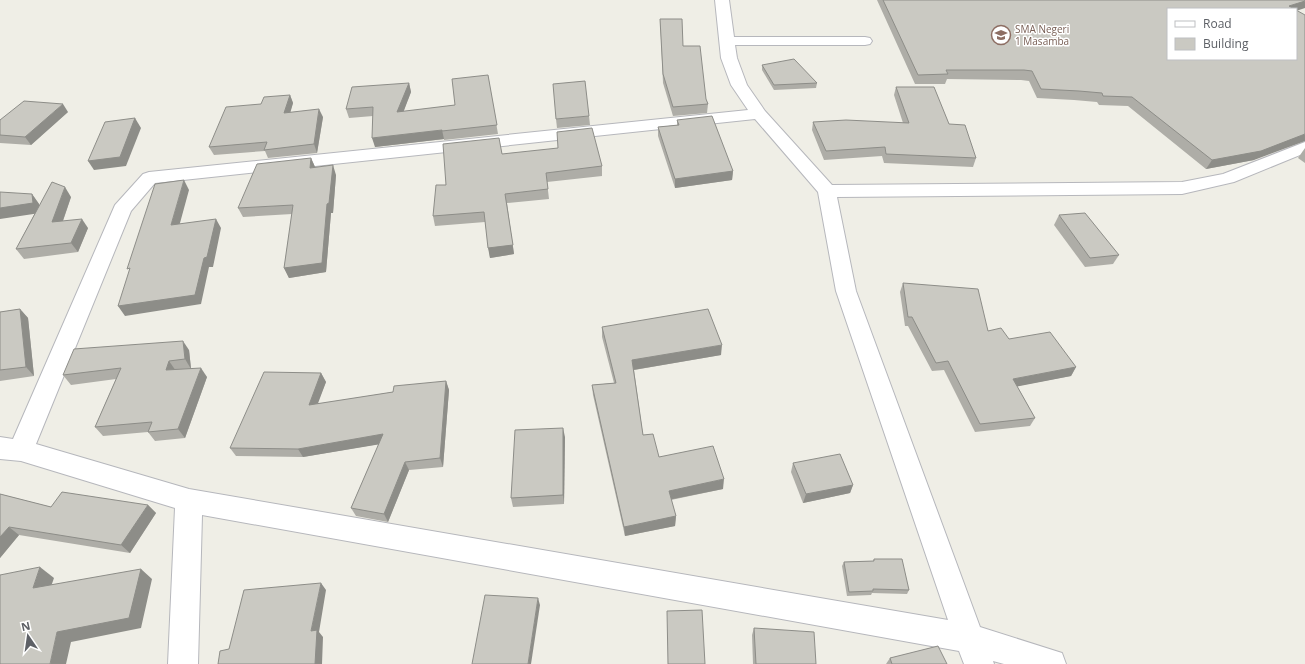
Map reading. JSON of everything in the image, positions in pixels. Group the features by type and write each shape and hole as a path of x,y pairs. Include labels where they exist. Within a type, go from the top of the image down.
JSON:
{"street":[{"path":"722,0 729,58 739,85 759,114 827,191 846,291 974,651"},
{"path":"727,42 865,41"},
{"path":"759,114 149,178 122,209 11,449 189,501 974,651 1051,664"},
{"path":"827,191 1182,188 1228,178 1305,147"},
{"path":"183,664 189,501"}],"building":[{"path":"883,0 1305,0 1289,6 1292,8 1167,8 1167,60 1297,60 1297,11 1305,15 1305,134 1261,151 1212,160 1132,97 1103,96 1102,93 1041,89 1032,71 946,70 948,74 918,75"},
{"path":"660,19 682,19 683,46 700,46 706,99 708,104 673,107 663,74"},
{"path":"794,59 817,83 774,85 762,65"},
{"path":"488,75 497,125 372,138 373,107 346,109 352,87 409,83 397,112 455,105 452,79"},
{"path":"585,81 589,116 556,119 553,84"},
{"path":"896,87 934,87 949,124 965,125 976,158 886,154 885,147 826,151 813,122 846,120 909,123"},
{"path":"290,95 284,113 319,109 314,144 264,150 267,142 209,147 226,107 261,104 264,97"},
{"path":"24,101 63,104 25,137 0,135 0,120"},
{"path":"712,116 733,171 675,179 658,127 679,125 677,120"},
{"path":"135,118 120,157 88,161 105,122"},
{"path":"592,128 602,166 546,173 548,189 505,194 513,245 488,248 484,212 433,216 436,185 446,185 443,144 499,138 502,154 558,148 557,132"},
{"path":"311,158 310,168 333,165 329,203 327,204 322,263 284,268 293,205 238,208 257,164"},
{"path":"184,180 171,225 216,219 207,257 204,258 195,295 118,306 130,268 127,269 155,184"},
{"path":"52,182 65,187 52,222 82,219 71,243 16,249"},
{"path":"0,192 32,194 33,203 0,208"},
{"path":"1085,213 1119,255 1090,258 1059,215"},
{"path":"903,283 978,289 988,331 1001,328 1009,339 1050,332 1076,367 1013,379 1035,418 980,424 948,361 936,363 912,317 908,317"},
{"path":"20,309 26,367 0,370 0,312"},
{"path":"708,309 722,345 632,360 643,435 653,434 659,457 713,446 724,479 669,491 676,516 624,527 592,385 616,383 602,327"},
{"path":"183,341 185,359 169,361 166,370 201,368 178,429 148,432 152,422 95,427 121,368 63,375 74,349"},
{"path":"264,372 321,373 309,405 393,392 394,386 446,381 440,458 405,462 384,514 351,508 383,434 298,449 230,448"},
{"path":"563,428 563,495 511,498 515,430"},
{"path":"840,454 853,485 806,494 793,463"},
{"path":"62,492 148,505 121,545 9,527 0,537 0,494 51,507"},
{"path":"874,559 902,559 909,590 873,589 873,591 849,592 844,562 874,561"},
{"path":"40,567 33,588 141,569 129,618 57,632 50,664 0,664 0,575"},
{"path":"321,583 311,631 317,630 315,664 218,664 220,651 229,649 244,590"},
{"path":"485,595 538,598 528,664 472,664"},
{"path":"702,610 705,664 668,664 667,611"},
{"path":"754,628 814,632 816,664 756,664"},
{"path":"938,646 947,664 892,664 890,658"}],"place":[{"name":"SMA Negeri 1 Masamba","path":"1001,35"}]}
